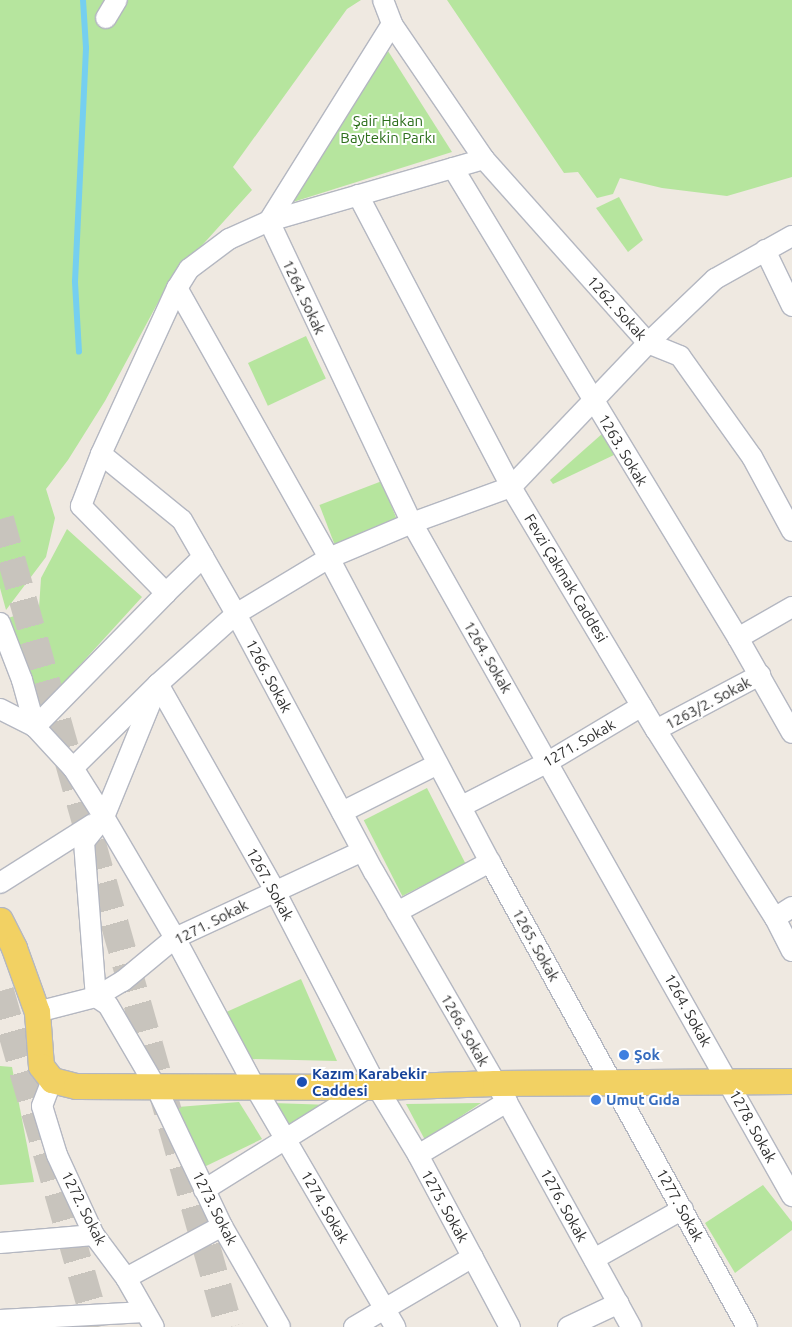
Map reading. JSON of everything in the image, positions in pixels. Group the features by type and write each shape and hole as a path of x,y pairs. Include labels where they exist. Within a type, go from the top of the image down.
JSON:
{"main road":[{"path":"0,920 14,948 38,1012 41,1066 52,1080 76,1086 373,1087 501,1092 612,1083 792,1081"}],"street":[{"path":"106,18 117,0"},
{"name":"1262. Sokak","path":"382,0 392,24 484,159 648,343 680,356 752,457 792,532"},
{"path":"268,221 392,24"},
{"path":"166,593 81,506 101,454 177,288 189,269 229,239 268,221 484,159"},
{"name":"1263. Sokak","path":"453,168 738,638 792,733"},
{"name":"Fevzi Çakmak Caddesi","path":"358,195 511,487 656,730 775,918 792,951"},
{"name":"1264. Sokak","path":"268,221 412,523 729,1082"},
{"path":"73,768 158,684 236,614 328,558 412,523 511,487 648,343 715,279 792,236"},
{"path":"765,250 792,306"},
{"name":"1265. Sokak","path":"177,288 328,558 462,806 490,862 612,1083"},
{"name":"1266. Sokak","path":"101,454 182,520 236,614 362,851 501,1092"},
{"path":"35,727 203,557"},
{"path":"738,638 792,607"},
{"path":"0,623 22,680 35,727"},
{"name":"1263/2. Sokak","path":"656,730 760,675"},
{"path":"96,997 84,842 104,817 158,684"},
{"name":"1267. Sokak","path":"158,684 275,891 373,1087"},
{"name":"1271. Sokak","path":"462,806 548,762 642,706"},
{"path":"0,709 35,727"},
{"name":"1274. Sokak","path":"35,727 73,768 104,817 176,938 255,1087 386,1308 395,1327"},
{"path":"342,812 438,764"},
{"path":"0,883 104,817"},
{"name":"1271. Sokak","path":"38,1012 96,997 123,982 176,938 362,851"},
{"path":"397,912 490,862"},
{"path":"775,918 792,907"},
{"name":"1273. Sokak","path":"96,997 108,1005 156,1087 222,1226 280,1327"},
{"name":"1272. Sokak","path":"52,1080 42,1106 57,1155 94,1235 126,1278 144,1322"},
{"name":"1278. Sokak","path":"729,1082 792,1196"},
{"name":"1277. Sokak","path":"612,1083 747,1327"},
{"path":"204,1190 285,1138 373,1087"},
{"name":"1275. Sokak","path":"373,1087 418,1155 510,1327"},
{"path":"418,1155 501,1092"},
{"name":"1276. Sokak","path":"501,1092 632,1327"},
{"path":"594,1258 683,1209"},
{"path":"126,1278 222,1226"},
{"path":"0,1243 94,1235"},
{"path":"354,1327 473,1257"},
{"path":"568,1327 619,1303"},
{"path":"0,1320 144,1322"}],"green space":[{"path":"0,0 361,0 347,9 233,167 252,190 169,282 105,401 68,460 46,489 55,518 46,557 6,610 0,588"},
{"path":"447,0 792,0 792,177 727,196 662,188 620,178 613,194 597,198 578,172 564,173"},
{"name":"Şair Hakan Baytekin Parkı","path":"388,51 452,152 293,202"},
{"path":"619,197 643,240 628,252 596,208"},
{"path":"306,336 326,379 268,406 248,363"},
{"path":"603,433 616,454 553,484 550,480"},
{"path":"382,481 397,520 335,544 319,505"},
{"path":"67,529 142,597 60,687 35,696 8,618 39,608 41,578"},
{"path":"427,788 466,864 402,896 364,820"},
{"path":"301,979 337,1061 249,1059 224,1013"},
{"path":"0,1066 12,1067 34,1182 0,1185"},
{"path":"239,1102 262,1139 204,1167 178,1107"},
{"path":"273,1103 331,1105 289,1130"},
{"path":"481,1103 425,1140 406,1104"},
{"path":"763,1185 792,1222 792,1230 735,1273 705,1223"}],"waterway":[{"path":"79,352 75,282 86,48 83,0"}],"tunnel":[{"path":"0,519 229,1327"},
{"path":"0,991 97,1327"}],"place":[{"name":"Şok","path":"624,1055"},
{"name":"Kazım Karabekir Caddesi","path":"302,1082"},
{"name":"Umut Gıda","path":"596,1100"}]}
